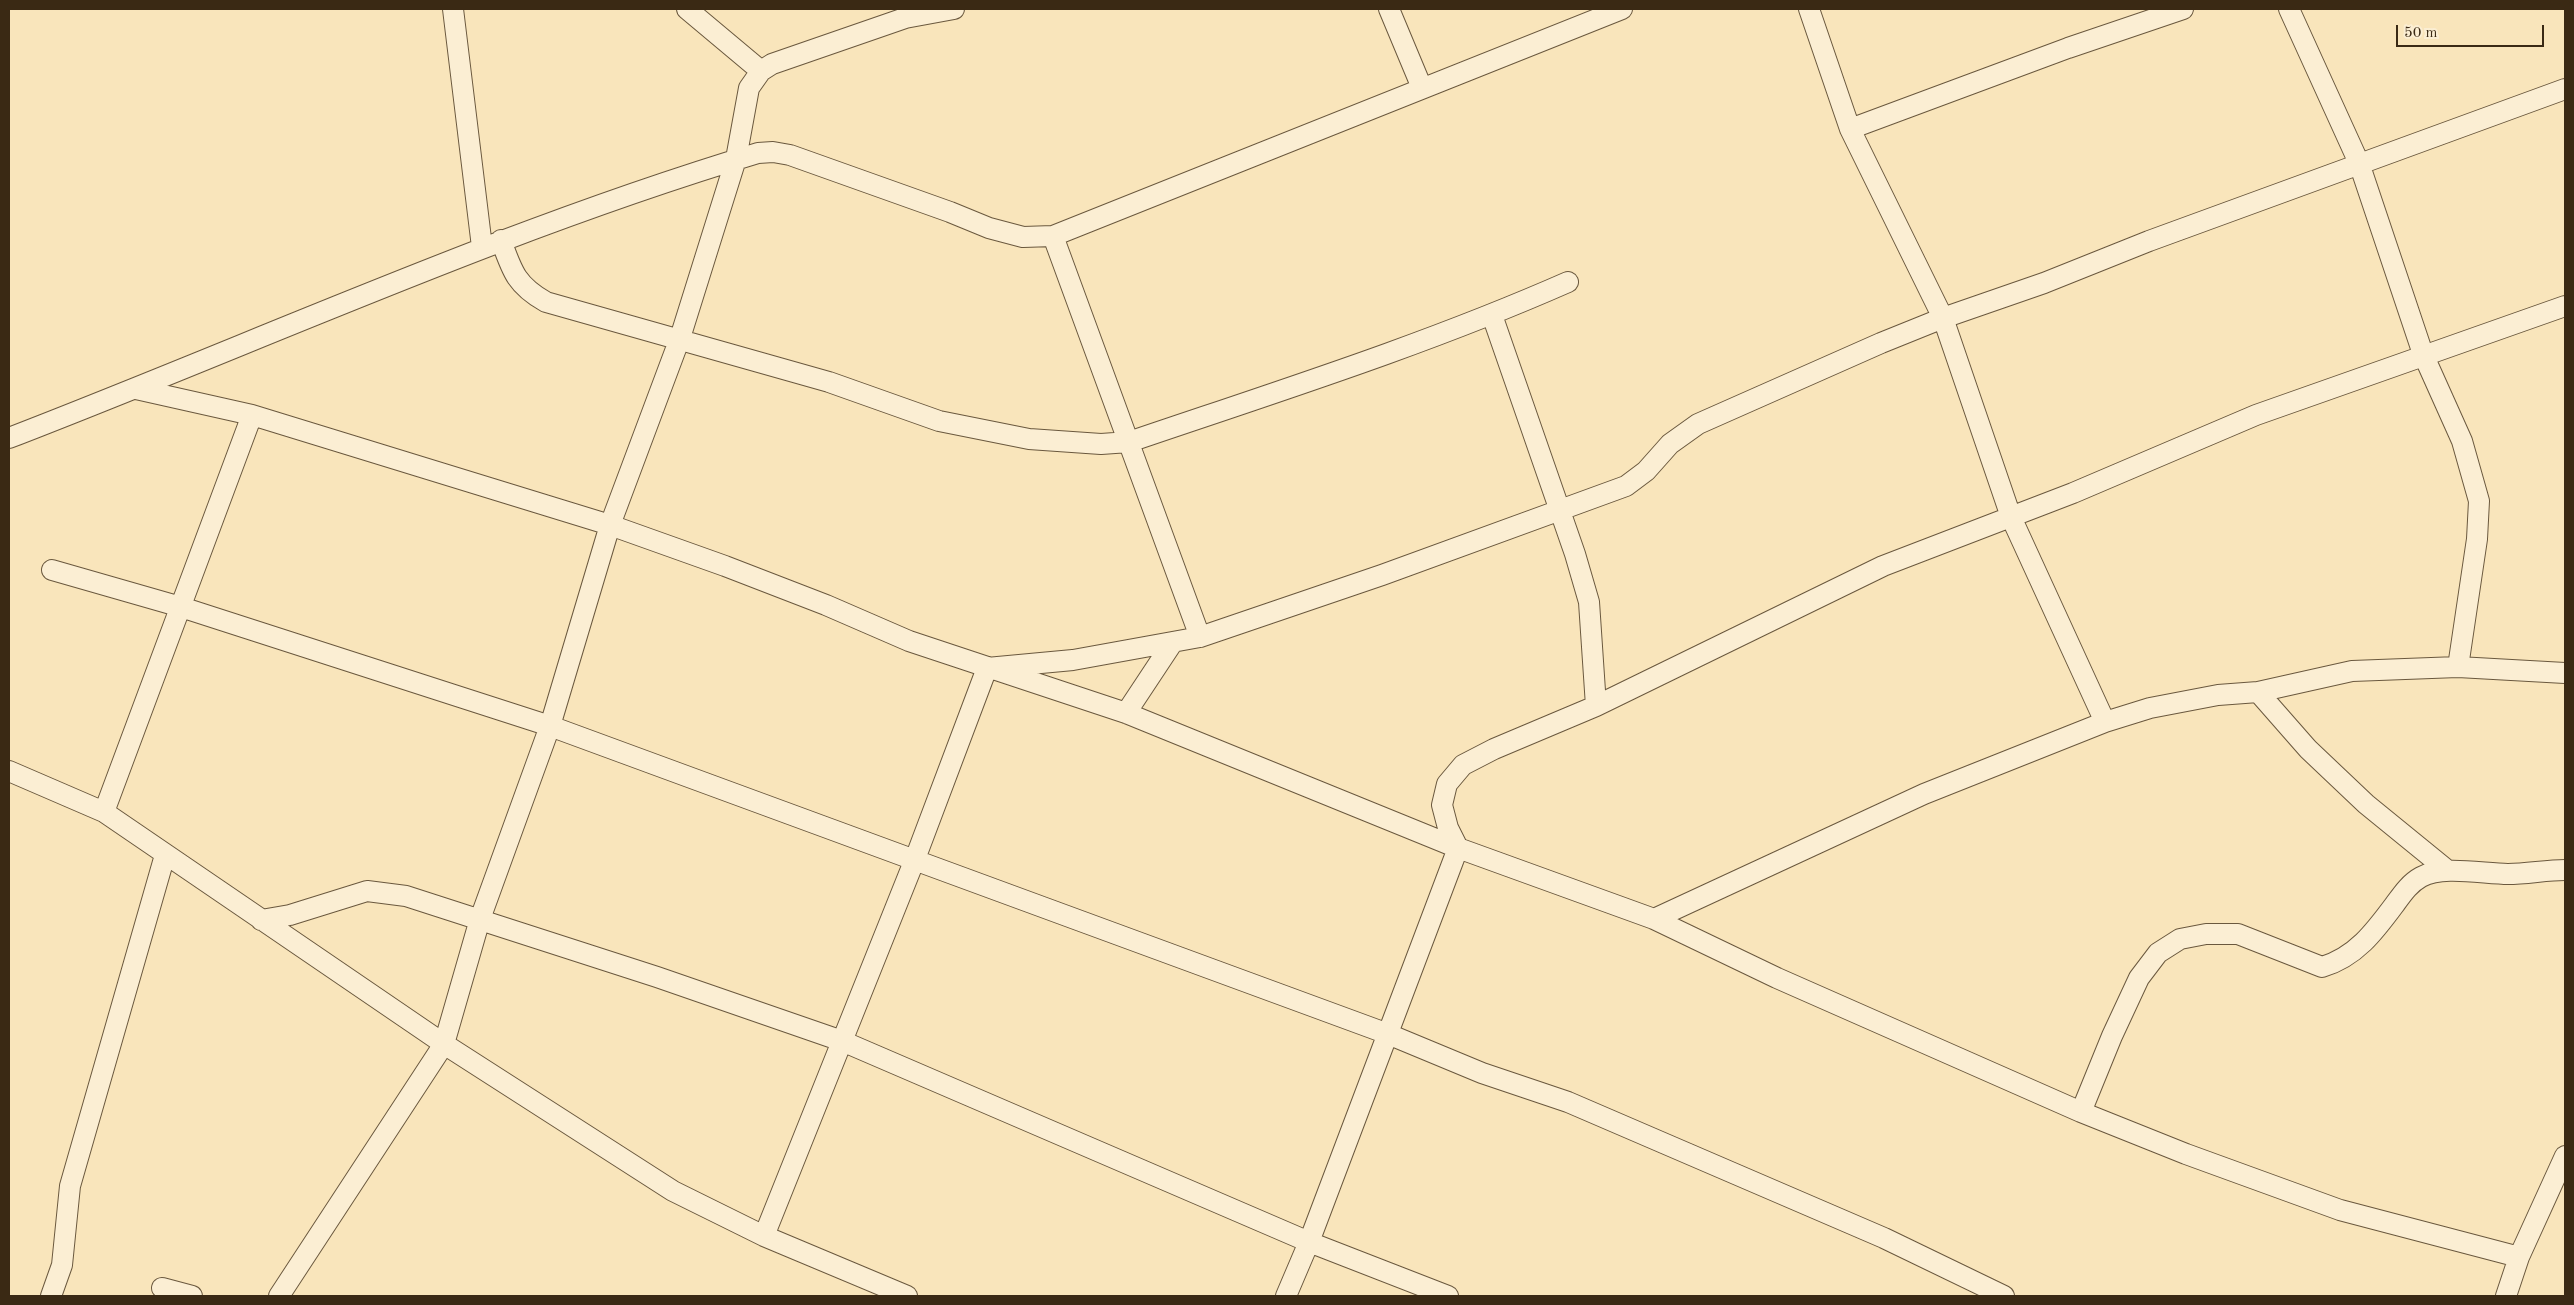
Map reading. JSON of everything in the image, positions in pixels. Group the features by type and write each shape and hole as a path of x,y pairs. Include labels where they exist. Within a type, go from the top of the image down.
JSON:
{"street":[{"path":"452,9 491,244 528,292 546,302 680,338 830,382 939,421 1029,439 1101,444 1129,442 1492,315 1568,282"},
{"path":"687,9 761,71"},
{"path":"279,1296 444,1044 480,919 550,726 610,525 680,338 736,159 749,88 761,71 772,64 905,18 954,9"},
{"path":"1389,9 1422,88"},
{"path":"9,438 136,389 491,244 758,153 773,152 790,155 950,212 988,228 1023,237 1053,236 1622,9"},
{"path":"1809,9 1850,129 1943,318 2011,517 2105,722"},
{"path":"1850,129 2068,48 2183,9"},
{"path":"2289,9 2359,163 2423,354 2462,441 2479,501 2477,539 2458,667"},
{"path":"987,668 1073,660 1200,637 1382,575 1558,509 1626,486 1646,471 1670,444 1698,424 1820,368 1943,318 2044,283 2149,241 2565,89"},
{"path":"1053,236 1200,637"},
{"path":"1286,1296 1309,1242 1458,848 1448,828 1442,805 1447,784 1463,765 1494,749 1596,706 1883,566 2011,517 2256,415 2423,354 2565,306"},
{"path":"1492,315 1589,602 1596,706"},
{"path":"136,389 252,415 610,525 743,574 909,641 1126,713 1458,848 1654,920 1776,978 2082,1112 2186,1154 2340,1210 2519,1257"},
{"path":"104,812 252,415"},
{"path":"52,570 181,607 550,726 726,792 915,858 1388,1034 1482,1073 1568,1102 1884,1238 2004,1296"},
{"path":"1126,713 1173,642"},
{"path":"1654,920 1924,794 2105,722 2150,708 2208,697 2258,692 2352,671 2458,667 2565,673"},
{"path":"764,1236 915,858 987,668"},
{"path":"2258,692 2308,749 2352,790 2447,870"},
{"path":"9,771 104,812 444,1044 673,1192 764,1236 907,1296"},
{"path":"50,1296 62,1265 70,1186 165,855"},
{"path":"2082,1112 2112,1036 2139,978 2158,954 2180,940 2206,934 2238,934 2322,967 2336,963 2362,945 2409,885 2423,876 2447,870 2476,874 2565,870"},
{"path":"260,920 290,915 367,892 406,896 480,919 657,976 842,1041 1309,1242 1448,1296"},
{"path":"2506,1296 2519,1257 2565,1156"},
{"path":"162,1288 192,1296"}]}
